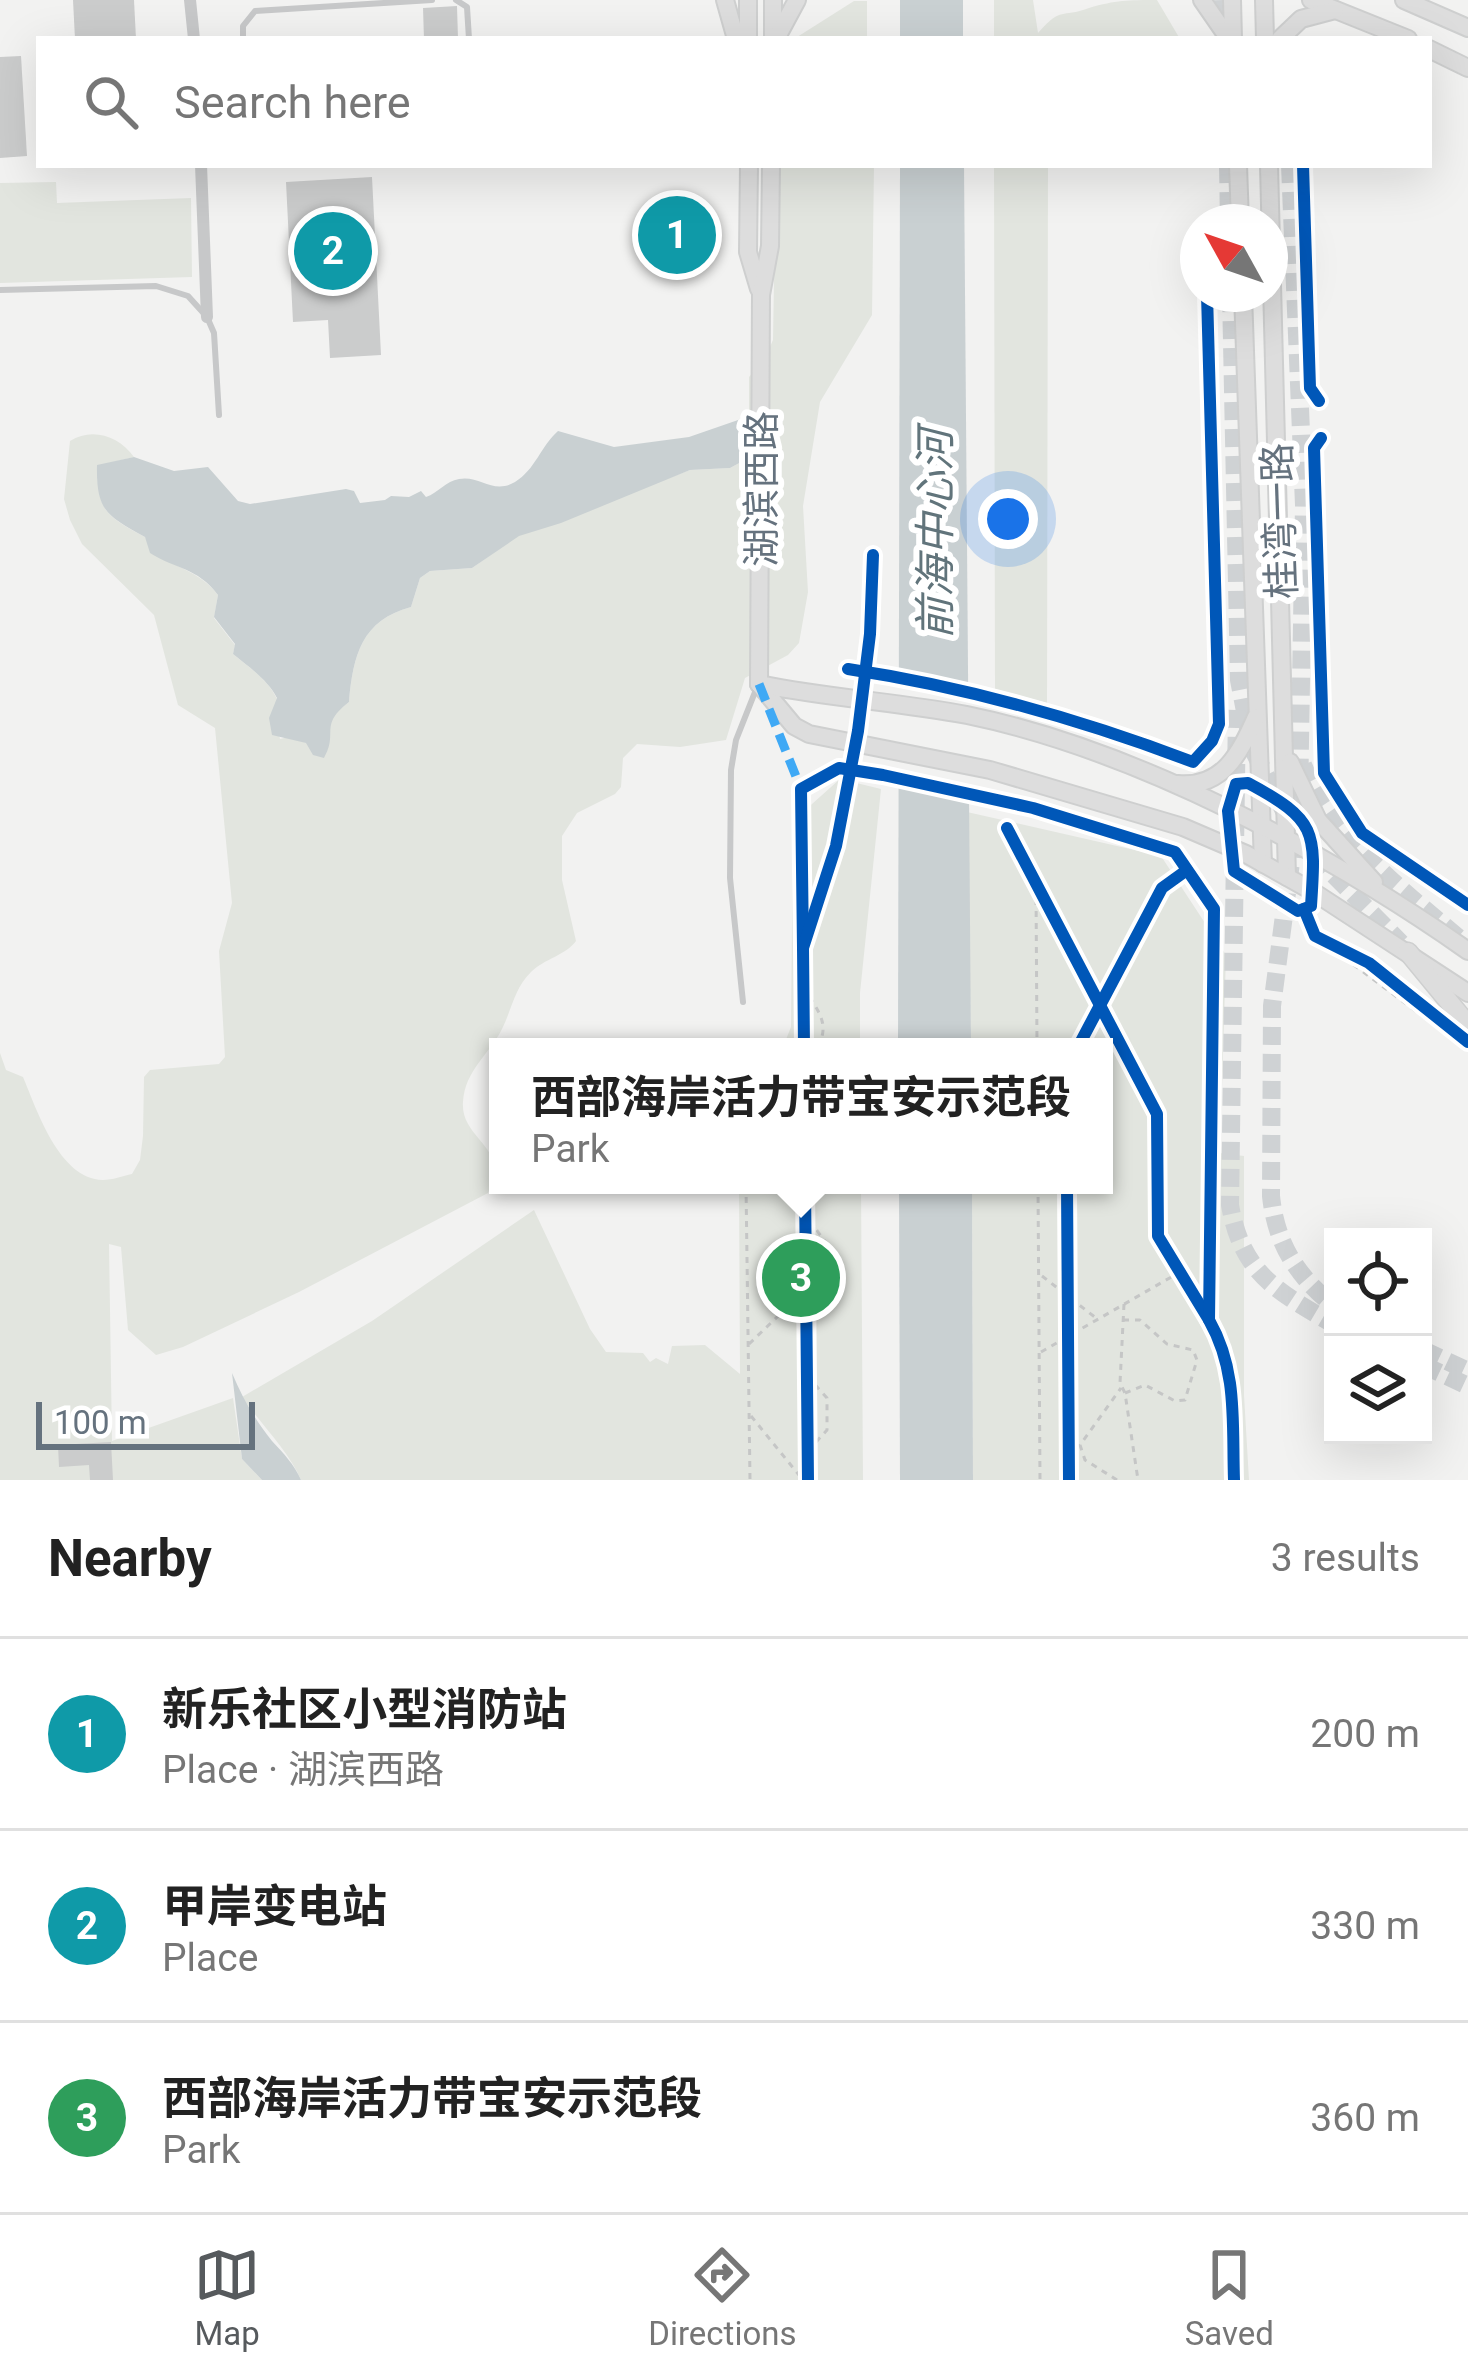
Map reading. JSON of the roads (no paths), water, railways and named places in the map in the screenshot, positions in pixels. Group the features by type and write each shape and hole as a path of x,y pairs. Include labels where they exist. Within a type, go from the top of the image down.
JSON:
{"main road":[{"path":"724,0 735,36"},
{"path":"748,0 748,36"},
{"path":"773,0 774,36"},
{"path":"776,36 797,0"},
{"path":"1202,0 1229,36"},
{"path":"1231,36 1232,0"},
{"path":"1264,0 1265,36"},
{"path":"1311,0 1401,36"},
{"path":"1404,0 1468,28"},
{"path":"1283,36 1301,19 1338,10"},
{"path":"1432,50 1468,68"},
{"name":"湖滨西路","path":"749,168 748,252 761,295"},
{"name":"湖滨西路","path":"759,684 761,295 770,246 771,168"},
{"path":"1238,168 1239,204"},
{"name":"桂湾一路","path":"1269,168 1287,877"},
{"name":"桂湾一路","path":"1244,312 1263,864"},
{"path":"759,684 969,716 1104,757 1263,828 1396,903 1468,951"},
{"path":"759,684 794,726 838,741 975,766 1184,827 1287,877 1468,993"},
{"path":"1167,782 1191,785 1219,776 1238,754 1258,711"},
{"path":"1286,753 1318,820 1396,903"},
{"path":"1408,952 1468,1024"}],"street":[{"path":"193,4 194,36"},
{"path":"201,168 207,317"}],"lane":[{"path":"243,36 243,26 255,11 432,0"},
{"path":"456,0 467,7 469,36"},
{"path":"0,290 156,286 188,296 207,317 218,350 219,415"},
{"path":"743,1002 730,878 731,770 736,740 759,684"}],"water":[{"path":"900,0 963,0 963,36 900,36"},
{"name":"前海中心河","path":"900,168 964,168 971,1038 898,1038"},
{"path":"741,419 749,425 756,446 730,468 690,470 519,536 472,568 430,571 420,578 411,607 381,621 363,642 353,669 349,702 331,723 324,758 313,755 306,743 272,735 269,718 277,698 233,654 235,644 214,617 218,595 194,574 150,553 145,537 106,510 97,480 97,465 134,457 174,471 208,467 238,501 250,504 346,489 354,491 360,503 421,491 426,497 459,479 493,486 515,482 558,431 614,447 689,437"},
{"path":"899,1194 972,1194 973,1480 900,1480"},
{"path":"232,1373 255,1417 301,1480 262,1480 242,1459"}],"tunnel":[{"path":"1223,0 1224,36"},
{"path":"1228,168 1229,204"},
{"path":"1290,168 1304,505 1299,802 1272,1006 1271,1196 1290,1257 1324,1297"},
{"path":"1231,312 1239,680 1252,748 1288,819"},
{"path":"1237,710 1230,1205 1253,1264 1279,1290 1324,1319"},
{"path":"1303,765 1351,839 1460,939"},
{"path":"1315,856 1401,943"},
{"path":"1432,1354 1468,1371"},
{"path":"1432,1369 1468,1386"}],"place":[{"name":"新乐社区小型消防站","path":"677,235"},
{"name":"甲岸变电站","path":"333,251"},
{"name":"西部海岸活力带宝安示范段","path":"801,1278"}]}
